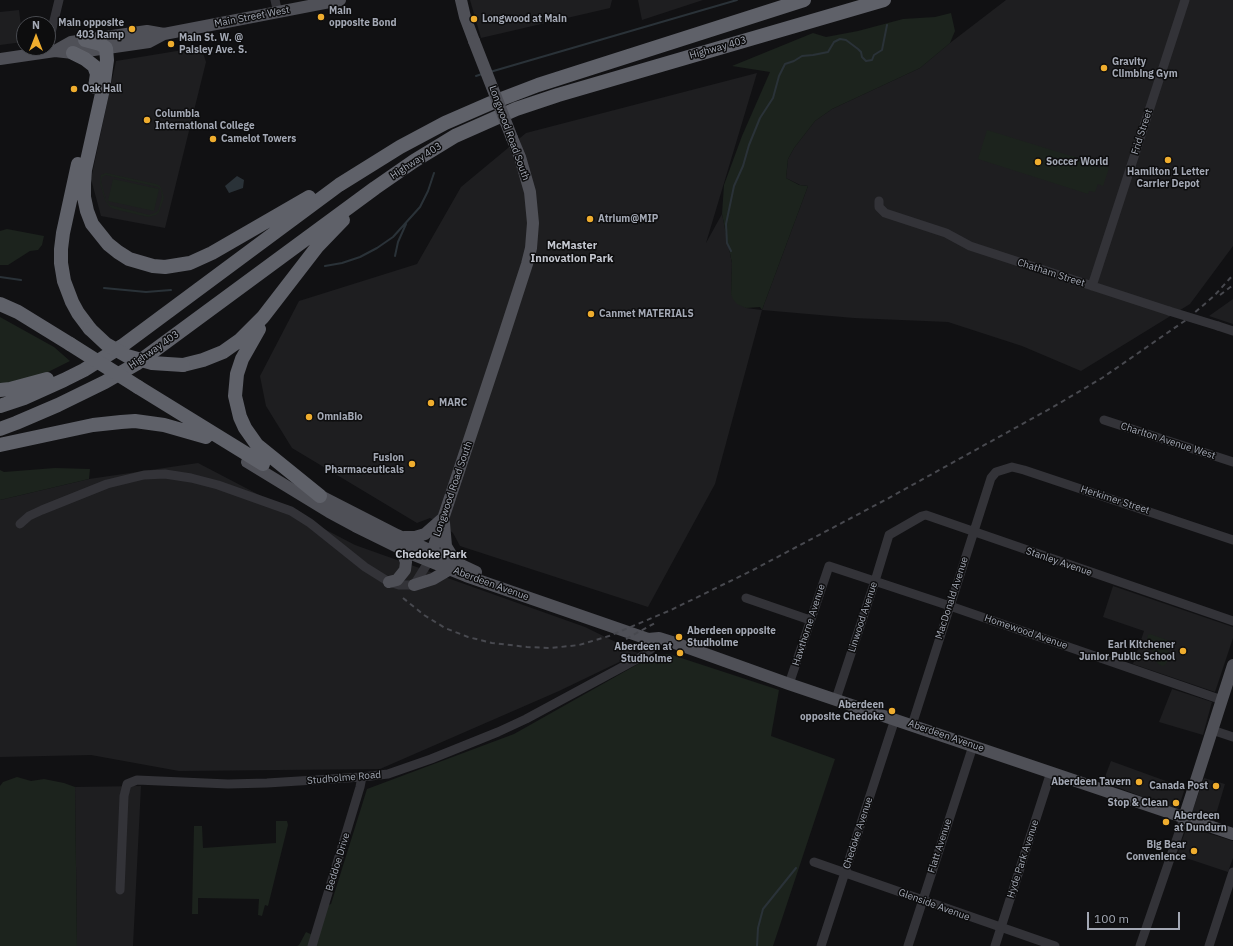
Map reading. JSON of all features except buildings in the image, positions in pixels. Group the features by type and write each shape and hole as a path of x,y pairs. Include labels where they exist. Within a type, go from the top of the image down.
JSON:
{"highway":[{"name":"Highway 403","path":"0,406 24,398 84,370 122,346 339,184 422,135 508,96 552,80 804,0"},
{"name":"Highway 403","path":"0,428 16,423 58,405 105,382 136,364 375,188 414,161 455,136 516,109 716,48 884,0"},
{"path":"85,40 100,44 106,48 107,60 103,88 86,170 84,198 92,224 108,244 128,259 153,266 165,267 190,263 212,253 309,197 339,184"},
{"path":"73,53 92,63 97,74 63,233 61,263 64,282 78,313 90,329 106,344 127,356 152,363 182,364 203,360 223,352 240,340 263,317 317,248 375,188"},
{"path":"0,304 18,312 68,347 135,389 263,464"},
{"path":"0,311 68,347"},
{"path":"263,317 260,328 242,359 237,374 236,396 240,417 248,433 257,445 320,496"},
{"path":"0,390 33,384 61,373 157,321"},
{"path":"135,389 206,437"},
{"path":"0,445 93,425 121,422 164,425 206,437"}],"main road":[{"name":"Main Street West","path":"56,52 73,53 149,42 164,34 340,0"},
{"name":"Longwood Road South","path":"430,556 515,301 531,248 533,223 530,192 520,157 474,41 465,17 461,0"},
{"name":"Main Street West","path":"56,50 71,42 147,31 164,34"},
{"name":"Main Street West","path":"0,59 22,56"},
{"name":"Aberdeen Avenue","path":"206,437 329,512 401,550 430,556"},
{"name":"Aberdeen Avenue","path":"263,464 320,496 397,535 430,556 452,565 652,631 659,638 790,684 1233,834"},
{"path":"397,535 415,537 425,534 444,517"},
{"path":"414,585 432,579 452,565 446,546 444,517"},
{"path":"389,582 397,580 405,570 406,562 401,550"},
{"path":"1184,818 1233,665"}],"street":[{"path":"55,16 59,0"},
{"path":"275,0 278,13"},
{"name":"Frid Street","path":"1092,286 1185,0"},
{"name":"Chatham Street","path":"879,201 879,207 885,213 946,233 972,247 1233,332"},
{"name":"Charlton Avenue West","path":"1104,420 1233,462"},
{"name":"Herkimer Street","path":"996,472 1012,467 1024,470 1233,540"},
{"name":"MacDonald Avenue","path":"912,725 973,532 991,478 996,472"},
{"path":"20,524 29,516 106,484 144,475 165,474 185,477 218,485 291,511 310,523 365,567 389,582 399,585 414,585"},
{"name":"Stanley Avenue","path":"889,535 926,515 1233,621"},
{"name":"Linwood Avenue","path":"836,699 889,535"},
{"name":"Longwood Road South","path":"414,585 430,556"},
{"name":"Homewood Avenue","path":"829,566 1222,700"},
{"name":"Hawthorne Avenue","path":"790,684 829,566"},
{"path":"746,598 810,620"},
{"name":"Studholme Road","path":"120,890 124,796 127,784 137,780 228,784 362,777 388,774 431,759 526,719 639,658 651,649 659,638"},
{"name":"Chedoke Avenue","path":"821,946 895,719"},
{"path":"1212,730 1233,737"},
{"name":"Flatt Avenue","path":"908,946 973,746"},
{"name":"Hyde Park Avenue","path":"995,946 1051,772"},
{"name":"Beddoe Drive","path":"312,946 362,777"},
{"path":"1140,946 1184,818"},
{"name":"Glenside Avenue","path":"814,862 1055,946"},
{"path":"1209,946 1233,872"}],"shaded area":[{"path":"470,0 612,0 610,8 481,38"},
{"path":"638,0 703,0 642,20"},
{"path":"1006,0 1233,0 1233,246 1190,304 1081,371 1022,346 948,322 854,318 762,310 808,186 800,185 786,178 788,159 794,148 815,121 832,109 920,68"},
{"path":"19,10 20,16 16,16 16,43 0,45 0,12"},
{"path":"951,13 955,31 950,43 920,68 832,109 815,121 794,148 788,159 786,178 799,185 808,186 762,310 760,307 746,308 737,304 731,294 732,263 722,214 724,185 742,136 770,72 732,66 813,33 826,37 858,31 903,19 935,17"},
{"name":"Columbia International College","path":"201,47 206,62 165,228 101,216 91,179 116,61"},
{"name":"McMaster Innovation Park","path":"757,73 706,243 722,214 732,263 731,294 746,308 762,310 715,484 648,607 460,546 453,533 443,525 430,518 417,523 292,448 266,406 260,376 299,301 417,264 461,187 526,133"},
{"name":"Soccer World","path":"987,130 1097,164 1097,167 1100,168 1101,165 1109,168 1103,186 1098,184 1095,192 1089,191 1088,194 978,159"},
{"path":"106,173 160,186 164,198 159,212 156,215 148,217 110,207 105,200 100,183 101,175","holes":["106,175 158,187 161,190 162,197 158,211 149,215 110,205 106,200 101,182 102,177"]},
{"path":"237,176 244,180 243,188 229,193 225,186"},
{"path":"113,179 159,189 154,211 108,201"},
{"path":"7,229 44,236 42,245 38,250 30,251 8,265 0,265 0,231"},
{"path":"1233,299 1233,324 1209,316"},
{"path":"0,317 54,347 70,361 42,375 0,386"},
{"path":"198,463 355,545 585,627 638,653 559,691 380,769 179,771 91,755 0,757 0,500 89,479"},
{"path":"55,468 90,469 89,479 0,500 0,470 4,472"},
{"name":"Earl Kitchener Junior Public School","path":"1113,586 1233,627 1233,638 1215,692 1133,664 1144,631 1103,617"},
{"path":"1150,634 1170,641 1167,650 1170,652 1166,664 1163,666 1158,664 1147,639 1148,635"},
{"path":"669,654 779,690 771,736 835,759 773,946 297,946 306,932 317,937 328,905 331,904 367,789 514,734 654,655"},
{"path":"1172,689 1212,702 1203,735 1159,722"},
{"path":"1111,761 1185,788 1178,810 1103,782"},
{"path":"17,777 31,781 44,779 75,787 77,946 0,946 0,786 3,782"},
{"path":"1204,778 1225,784 1214,821 1192,812"},
{"path":"141,786 133,946 77,946 75,787"},
{"path":"276,821 287,821 288,825 268,906 265,905 262,916 258,915 259,899 198,898 198,914 192,914 194,826 202,826 203,848 276,843"},
{"path":"1188,827 1233,841 1233,858 1228,872 1177,855"}],"waterway":[{"path":"490,72 737,0"},
{"path":"731,251 727,243 726,224 734,186 743,166 749,145 760,118 773,98 779,76 785,64 802,56 828,52 834,42 840,39 846,40 858,49 866,61 872,60 874,55 882,50 887,25"},
{"path":"476,76 482,74"},
{"path":"325,266 342,263 360,257 393,237 420,207 428,191 434,173"},
{"path":"395,256 398,242 406,224"},
{"path":"0,277 21,280"},
{"path":"104,288 146,292 171,290"},
{"path":"757,946 758,928 763,909 796,868"}],"railway":[{"path":"403,598 424,615 445,628 468,637 492,643 551,648 579,645 609,636 671,610 753,570 887,499 1053,407 1102,378 1186,320 1214,296 1233,275"},
{"path":"1220,295 1233,285"},
{"path":"626,639 655,623"}],"place":[{"name":"Main opposite Bond","path":"321,17"},
{"name":"Longwood at Main","path":"474,19"},
{"name":"Main opposite 403 Ramp","path":"132,29"},
{"name":"Main St. W. @ Paisley Ave. S.","path":"171,44"},
{"name":"Gravity Climbing Gym","path":"1104,68"},
{"name":"Oak Hall","path":"74,89"},
{"name":"Columbia International College","path":"147,120"},
{"name":"Camelot Towers","path":"213,139"},
{"name":"Hamilton 1 Letter Carrier Depot","path":"1168,160"},
{"name":"Soccer World","path":"1038,162"},
{"name":"Atrium@MIP","path":"590,219"},
{"name":"Canmet MATERIALS","path":"591,314"},
{"name":"MARC","path":"431,403"},
{"name":"OmniaBio","path":"309,417"},
{"name":"Fusion Pharmaceuticals","path":"412,464"},
{"name":"Aberdeen opposite Studholme","path":"679,637"},
{"name":"Earl Kitchener Junior Public School","path":"1183,651"},
{"name":"Aberdeen at Studholme","path":"680,653"},
{"name":"Aberdeen opposite Chedoke","path":"892,711"},
{"name":"Aberdeen Tavern","path":"1139,782"},
{"name":"Canada Post","path":"1216,786"},
{"name":"Stop & Clean","path":"1176,803"},
{"name":"Aberdeen at Dundurn","path":"1166,822"},
{"name":"Big Bear Convenience","path":"1194,851"}],"district":[{"name":"McMaster Innovation Park","path":"572,252"},
{"name":"Chedoke Park","path":"431,555"}]}
